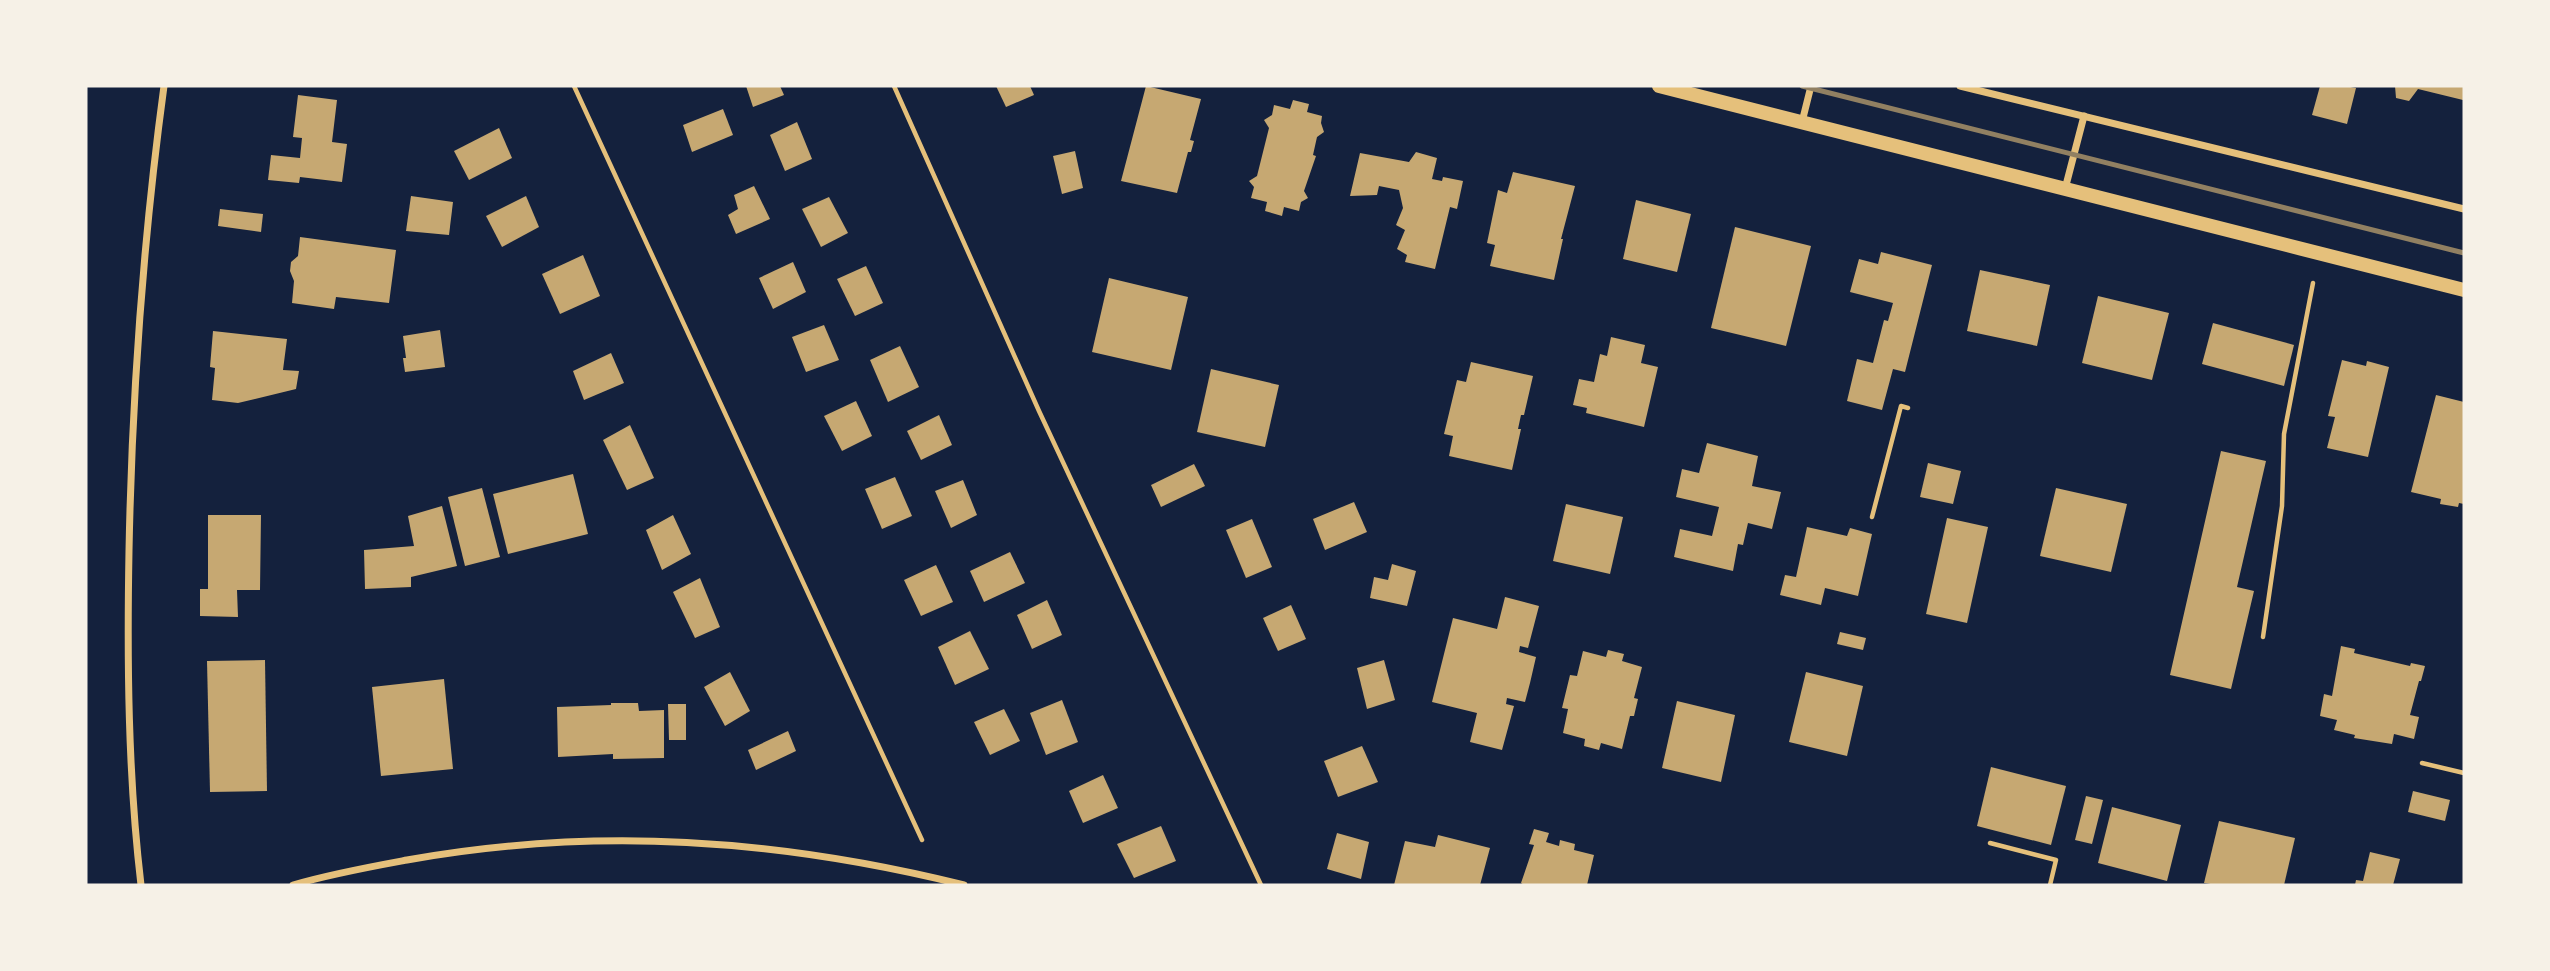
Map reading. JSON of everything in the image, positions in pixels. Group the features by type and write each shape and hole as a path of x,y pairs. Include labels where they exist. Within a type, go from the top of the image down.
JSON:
{"main road":[{"path":"1659,86 2464,290"}],"street":[{"path":"141,885 133,778 128,631 132,412 149,195 164,86"},
{"path":"1802,122 1811,86"},
{"path":"1960,86 2464,209"},
{"path":"2066,189 2084,116"},
{"path":"293,885 362,868 489,848 552,842 634,841 684,841 773,849 878,865 964,885"}],"path":[{"path":"574,86 922,840"},
{"path":"894,86 1039,411 1261,885"},
{"path":"2263,637 2282,506 2284,434 2313,282"},
{"path":"1872,517 1901,406 1908,408"},
{"path":"2422,763 2464,773"},
{"path":"1990,842 2056,860 2050,885"}],"building":[{"path":"746,86 780,86 784,95 753,107"},
{"path":"996,86 1030,86 1034,95 1006,107"},
{"path":"1146,86 1201,99 1190,140 1194,141 1191,152 1188,152 1177,193 1121,181"},
{"path":"2320,86 2356,88 2347,124 2312,115"},
{"path":"2395,86 2464,86 2464,94 2463,100 2418,89 2409,101 2396,98"},
{"path":"298,95 337,100 332,142 347,144 342,182 300,177 299,183 268,180 271,155 300,158 302,138 293,137"},
{"path":"1293,100 1309,104 1307,112 1322,116 1324,132 1317,137 1313,155 1316,156 1304,191 1308,198 1301,202 1299,211 1284,207 1282,216 1265,211 1267,202 1251,198 1254,187 1249,181 1257,176 1269,128 1264,120 1272,115 1274,105 1290,109"},
{"path":"723,109 733,135 692,152 683,125"},
{"path":"797,122 812,159 785,171 770,135"},
{"path":"499,128 512,158 469,180 454,151"},
{"path":"1075,151 1083,188 1062,194 1053,156"},
{"path":"1416,152 1437,158 1432,179 1442,181 1443,177 1463,181 1457,209 1450,207 1435,269 1405,262 1407,255 1397,249 1405,230 1396,225 1403,208 1399,190 1379,186 1377,195 1350,196 1360,153 1409,162"},
{"path":"1513,172 1575,186 1561,239 1554,280 1490,266 1495,245 1487,243 1498,190 1507,193"},
{"path":"754,186 770,219 736,234 728,215 738,209 734,195"},
{"path":"411,196 453,202 449,235 406,231"},
{"path":"526,196 539,227 502,247 486,216"},
{"path":"829,197 848,233 821,247 802,209"},
{"path":"1636,200 1691,214 1677,272 1623,259"},
{"path":"220,209 263,214 261,232 218,226"},
{"path":"1735,227 1811,246 1786,346 1711,328"},
{"path":"300,237 396,250 389,303 336,297 334,309 292,303 294,281 290,271 291,262 298,256"},
{"path":"1881,252 1932,265 1905,372 1893,369 1882,410 1847,401 1857,359 1873,363 1884,320 1888,321 1893,303 1850,292 1859,259 1878,264"},
{"path":"583,255 600,296 560,314 542,274"},
{"path":"793,262 806,292 773,309 759,278"},
{"path":"866,266 883,303 855,316 837,279"},
{"path":"1980,270 2050,285 2037,346 1967,331"},
{"path":"1109,278 1188,297 1171,370 1092,352"},
{"path":"2098,296 2169,313 2152,380 2082,363"},
{"path":"2213,323 2294,345 2284,386 2202,364"},
{"path":"824,325 839,360 806,372 792,337"},
{"path":"440,330 445,367 405,372 403,336"},
{"path":"213,331 287,339 283,370 299,371 296,389 238,403 212,400 215,368 210,367"},
{"path":"1611,337 1645,345 1641,363 1658,367 1644,427 1586,413 1587,408 1573,405 1579,379 1594,382 1600,354 1607,356"},
{"path":"900,346 919,387 888,402 870,360"},
{"path":"611,353 624,383 584,400 573,371"},
{"path":"2342,360 2366,366 2367,361 2389,367 2368,457 2327,448 2335,417 2328,416"},
{"path":"1471,362 1533,376 1524,415 1521,415 1518,429 1521,429 1512,470 1449,456 1453,436 1444,434 1457,380 1466,382"},
{"path":"1211,369 1279,385 1265,447 1197,432"},
{"path":"2436,395 2464,402 2464,504 2459,503 2458,507 2440,504 2441,499 2411,492"},
{"path":"856,401 872,436 842,451 824,416"},
{"path":"939,415 952,445 921,460 907,431"},
{"path":"630,425 654,478 627,490 603,440"},
{"path":"1707,443 1758,456 1752,486 1781,492 1772,529 1748,523 1743,545 1738,544 1733,571 1674,557 1680,529 1712,536 1719,507 1676,497 1682,469 1699,473"},
{"path":"2221,451 2266,461 2237,587 2254,591 2231,689 2170,675"},
{"path":"1928,463 1961,471 1953,504 1920,497"},
{"path":"1194,464 1205,486 1161,507 1151,485"},
{"path":"573,474 588,534 508,554 493,494"},
{"path":"895,477 912,516 882,529 865,489"},
{"path":"963,480 977,515 951,528 935,491"},
{"path":"482,488 500,557 465,566 448,497"},
{"path":"2056,488 2127,504 2111,572 2040,556"},
{"path":"1354,502 1367,532 1325,550 1313,519"},
{"path":"1566,504 1623,517 1610,574 1553,561"},
{"path":"442,506 457,566 411,577 411,587 365,589 364,550 414,546 408,516"},
{"path":"208,515 261,515 260,590 237,590 238,617 200,616 200,589 208,589"},
{"path":"673,515 691,554 662,570 646,530"},
{"path":"1947,518 1988,527 1967,623 1926,614"},
{"path":"1252,519 1272,567 1246,578 1226,530"},
{"path":"1807,527 1847,536 1850,528 1872,534 1858,596 1825,588 1821,605 1780,595 1785,575 1796,577"},
{"path":"1010,552 1025,583 984,602 970,571"},
{"path":"1392,564 1416,571 1407,606 1370,598 1374,577 1388,580"},
{"path":"936,565 953,602 921,616 904,580"},
{"path":"700,578 720,627 695,638 673,592"},
{"path":"1505,597 1539,606 1528,648 1520,646 1519,652 1536,657 1530,683 1525,702 1507,698 1506,704 1514,706 1502,750 1470,742 1477,713 1432,702 1453,618 1497,629"},
{"path":"1047,600 1062,635 1032,649 1017,615"},
{"path":"1291,605 1306,639 1278,651 1263,618"},
{"path":"970,631 989,669 955,685 938,647"},
{"path":"1840,632 1866,638 1863,650 1837,644"},
{"path":"2341,646 2355,649 2354,653 2410,666 2411,663 2425,666 2410,715 2419,717 2414,739 2394,734 2392,744 2354,738 2355,735 2334,730 2337,720 2320,716 2324,694 2332,696"},
{"path":"1608,650 1624,654 1622,661 1642,667 1634,698 1638,699 1634,716 1630,716 1622,749 1601,743 1599,750 1584,746 1585,739 1563,733 1568,709 1562,708 1570,675 1577,676 1583,651 1606,657"},
{"path":"265,660 267,791 210,792 207,661"},
{"path":"1384,660 1395,700 1367,709 1357,668"},
{"path":"730,672 750,711 725,726 704,687"},
{"path":"1806,672 1863,686 1847,756 1789,742"},
{"path":"444,679 453,769 381,776 372,687"},
{"path":"1062,700 1078,742 1046,755 1030,713"},
{"path":"1677,701 1735,715 1721,782 1662,768"},
{"path":"638,703 639,711 664,710 664,758 613,759 613,754 558,757 557,707"},
{"path":"668,704 686,704 686,740 669,740"},
{"path":"1004,709 1020,741 990,755 974,722"},
{"path":"788,731 796,751 756,770 748,750"},
{"path":"1362,746 1378,782 1338,797 1324,761"},
{"path":"1991,767 2066,786 2051,845 1977,826"},
{"path":"1103,775 1118,808 1083,823 1069,791"},
{"path":"2413,791 2450,800 2445,821 2408,812"},
{"path":"2086,796 2103,800 2092,844 2075,840"},
{"path":"2112,807 2181,825 2167,881 2098,863"},
{"path":"2219,821 2295,838 2284,885 2204,883"},
{"path":"1161,826 1176,861 1134,878 1117,844"},
{"path":"1534,829 1549,833 1546,842 1559,846 1560,840 1575,844 1574,850 1594,855 1587,885 1521,883 1534,845 1529,844"},
{"path":"1337,833 1369,842 1361,879 1327,869"},
{"path":"1438,835 1490,848 1480,885 1394,885 1405,841 1435,847"},
{"path":"2370,852 2400,859 2393,885 2355,885 2356,880 2363,881"}],"railway":[{"path":"1802,86 2464,253"}]}
